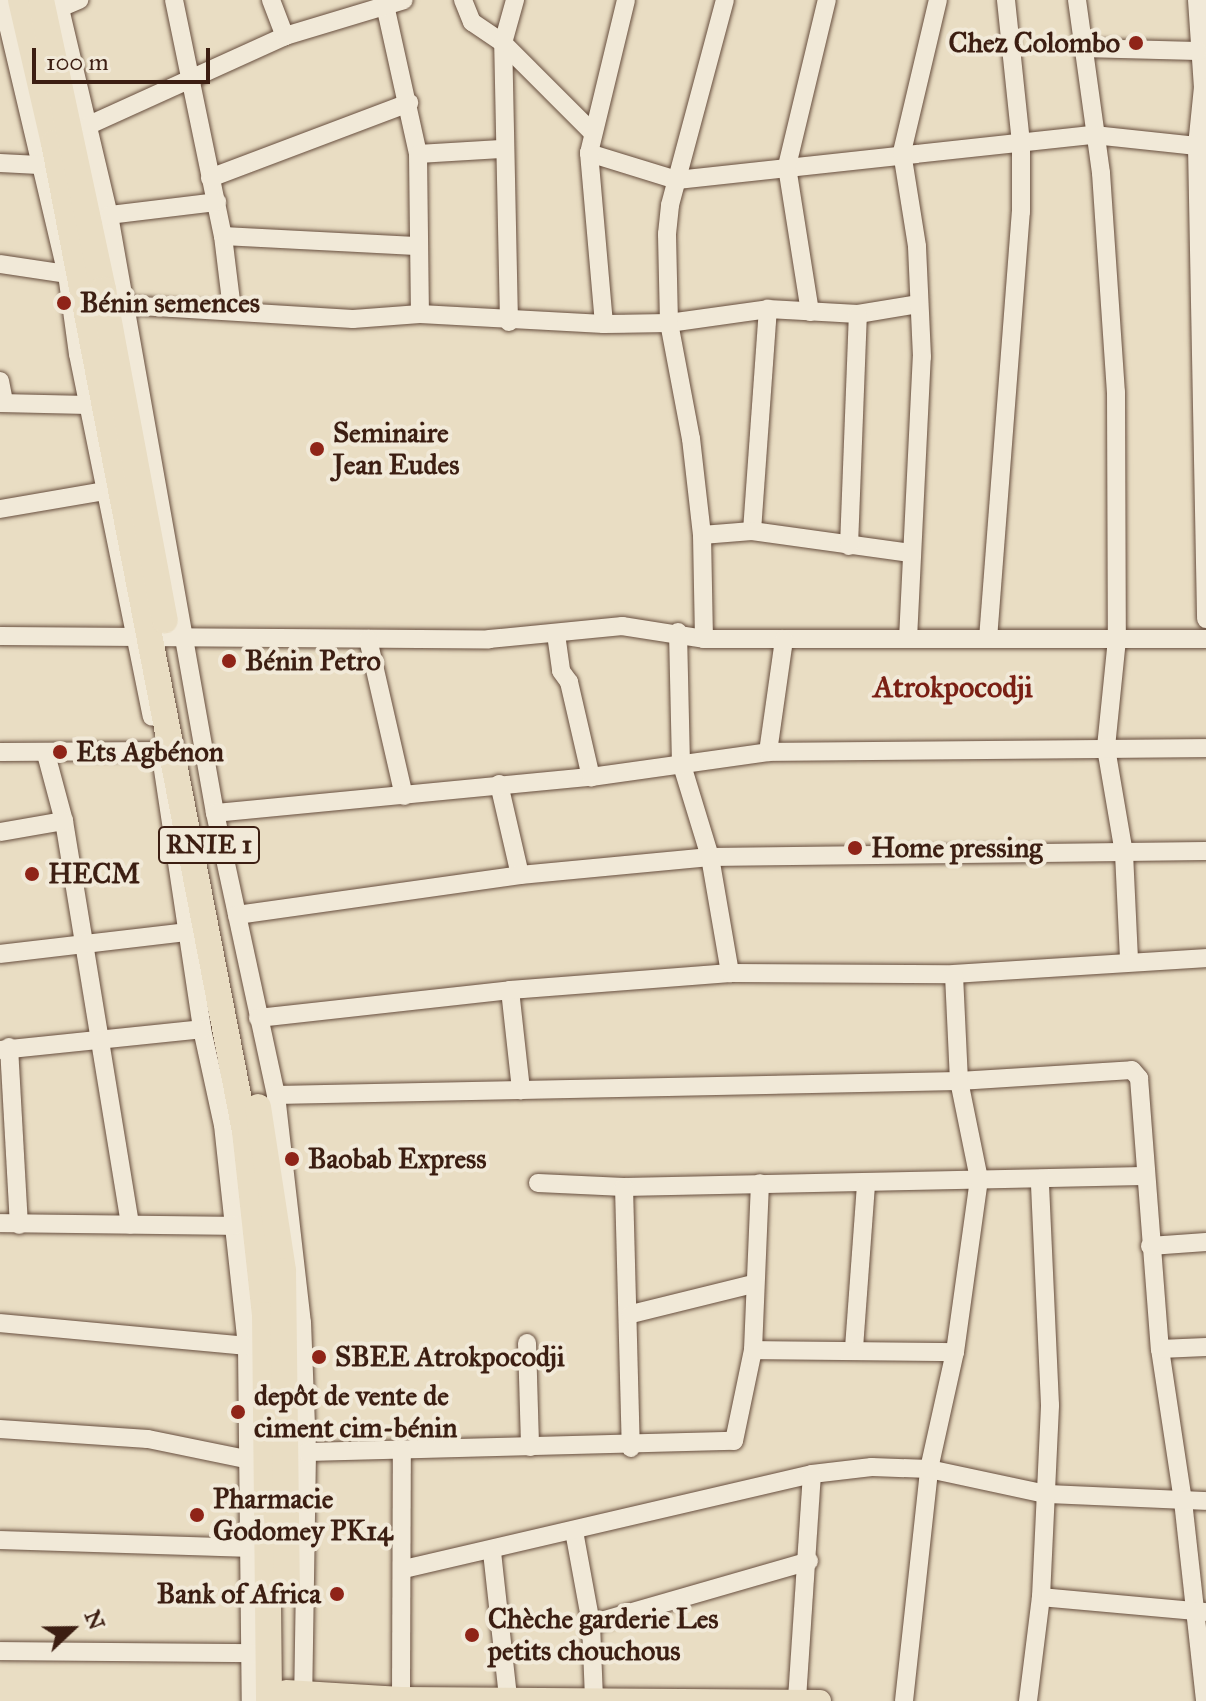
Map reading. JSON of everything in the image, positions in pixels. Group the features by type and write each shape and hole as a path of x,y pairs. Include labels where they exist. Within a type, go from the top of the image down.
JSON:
{"highway":[{"name":"RNIE 1","path":"21,0 160,640 279,1233 288,1402 289,1698"},
{"name":"RNIE 1","path":"53,3 160,640"}],"main road":[{"path":"289,1698 820,1701"}],"street":[{"path":"2,0 67,274 105,491 160,640 215,813 276,1095 299,1262 307,1452 289,1698"},
{"path":"79,0 53,3 89,125 109,215 124,305 160,640 160,751 202,1029 223,1125 235,1226 247,1346 253,1653 251,1701"},
{"path":"174,0 217,202 232,309"},
{"path":"271,0 285,36"},
{"path":"463,0 472,22 503,43 591,131"},
{"path":"509,322 501,149 503,43 515,0"},
{"path":"604,324 589,153 591,131 626,0"},
{"path":"704,639 702,535 691,439 669,323 667,234 677,180 725,0"},
{"path":"810,312 787,166 827,0"},
{"path":"908,639 910,553 923,402 917,246 902,152 938,0"},
{"path":"988,639 1015,311 1021,143 1006,0"},
{"path":"1077,0 1101,173 1116,392 1117,639 1106,748 1124,853 1129,960"},
{"path":"1197,0 1198,51 1204,87 1201,146 1206,619"},
{"path":"89,125 285,36 394,3 418,154 416,246 420,314"},
{"path":"1082,48 1198,51"},
{"path":"210,178 409,103"},
{"path":"589,153 677,180 902,152 1094,135 1201,146"},
{"path":"418,154 501,149"},
{"path":"0,163 39,165"},
{"path":"109,215 217,202"},
{"path":"223,236 416,246"},
{"path":"0,264 67,274"},
{"path":"124,305 232,309 353,319 420,314 509,322 604,324 669,323 768,309 858,314 919,304"},
{"path":"752,531 768,309"},
{"path":"849,546 858,314"},
{"path":"0,381 2,402 88,405"},
{"path":"0,509 105,491"},
{"path":"702,535 752,531 910,553"},
{"path":"0,636 160,640 368,639 556,634 622,626 678,632 704,639 1206,639"},
{"path":"678,632 681,762 710,857 730,973"},
{"path":"556,634 561,671 569,682 591,777"},
{"path":"368,639 404,796"},
{"path":"768,752 784,639"},
{"path":"215,813 591,777 768,752 1206,748"},
{"path":"0,752 160,751"},
{"path":"46,754 64,821 97,1038 130,1225"},
{"path":"499,784 520,875"},
{"path":"0,832 64,821"},
{"path":"237,915 520,875 710,857 1206,851"},
{"path":"0,954 84,941 188,932"},
{"path":"258,1018 510,990 730,973 954,974 1129,960 1206,958"},
{"path":"904,1701 929,1469 955,1352 979,1179 959,1081 954,974"},
{"path":"510,990 521,1090"},
{"path":"19,1225 5,1048 202,1029"},
{"path":"276,1095 959,1081 1132,1070 1139,1078 1143,1176 1160,1349 1201,1611 1205,1701"},
{"path":"538,1183 624,1187 979,1179 1040,1181 1143,1176"},
{"path":"1028,1701 1041,1597 1046,1494 1049,1302 1040,1181"},
{"path":"307,1452 631,1448 734,1441 753,1350 753,1284 760,1183"},
{"path":"854,1348 866,1183"},
{"path":"624,1187 631,1314 631,1448"},
{"path":"0,1223 235,1226"},
{"path":"1150,1246 1206,1242"},
{"path":"631,1314 753,1284"},
{"path":"0,1323 247,1346"},
{"path":"527,1343 530,1447"},
{"path":"1160,1349 1206,1347"},
{"path":"753,1350 854,1348 955,1352"},
{"path":"0,1429 148,1439 250,1460"},
{"path":"401,1698 404,1569 402,1451"},
{"path":"404,1569 492,1552 812,1474 872,1467 929,1469 1046,1494 1206,1501"},
{"path":"797,1699 809,1561 812,1474"},
{"path":"574,1531 591,1624 594,1698"},
{"path":"0,1540 251,1548"},
{"path":"492,1552 508,1698"},
{"path":"591,1624 809,1561"},
{"path":"1041,1597 1201,1611"},
{"path":"0,1651 253,1653"}],"place":[{"name":"Chez Colombo","path":"1136,43"},
{"name":"Bénin semences","path":"64,303"},
{"name":"Seminaire Jean Eudes","path":"317,449"},
{"name":"Bénin Petro","path":"229,661"},
{"name":"Ets Agbénon","path":"60,752"},
{"name":"Home pressing","path":"855,848"},
{"name":"HECM","path":"32,874"},
{"name":"Baobab Express","path":"292,1159"},
{"name":"SBEE Atrokpocodji","path":"319,1357"},
{"name":"depôt de vente de ciment cim-bénin","path":"238,1412"},
{"name":"Pharmacie Godomey PK14","path":"197,1515"},
{"name":"Bank of Africa","path":"337,1594"},
{"name":"Chèche garderie Les petits chouchous","path":"472,1635"}],"district":[{"name":"Atrokpocodji","path":"953,687"}]}
